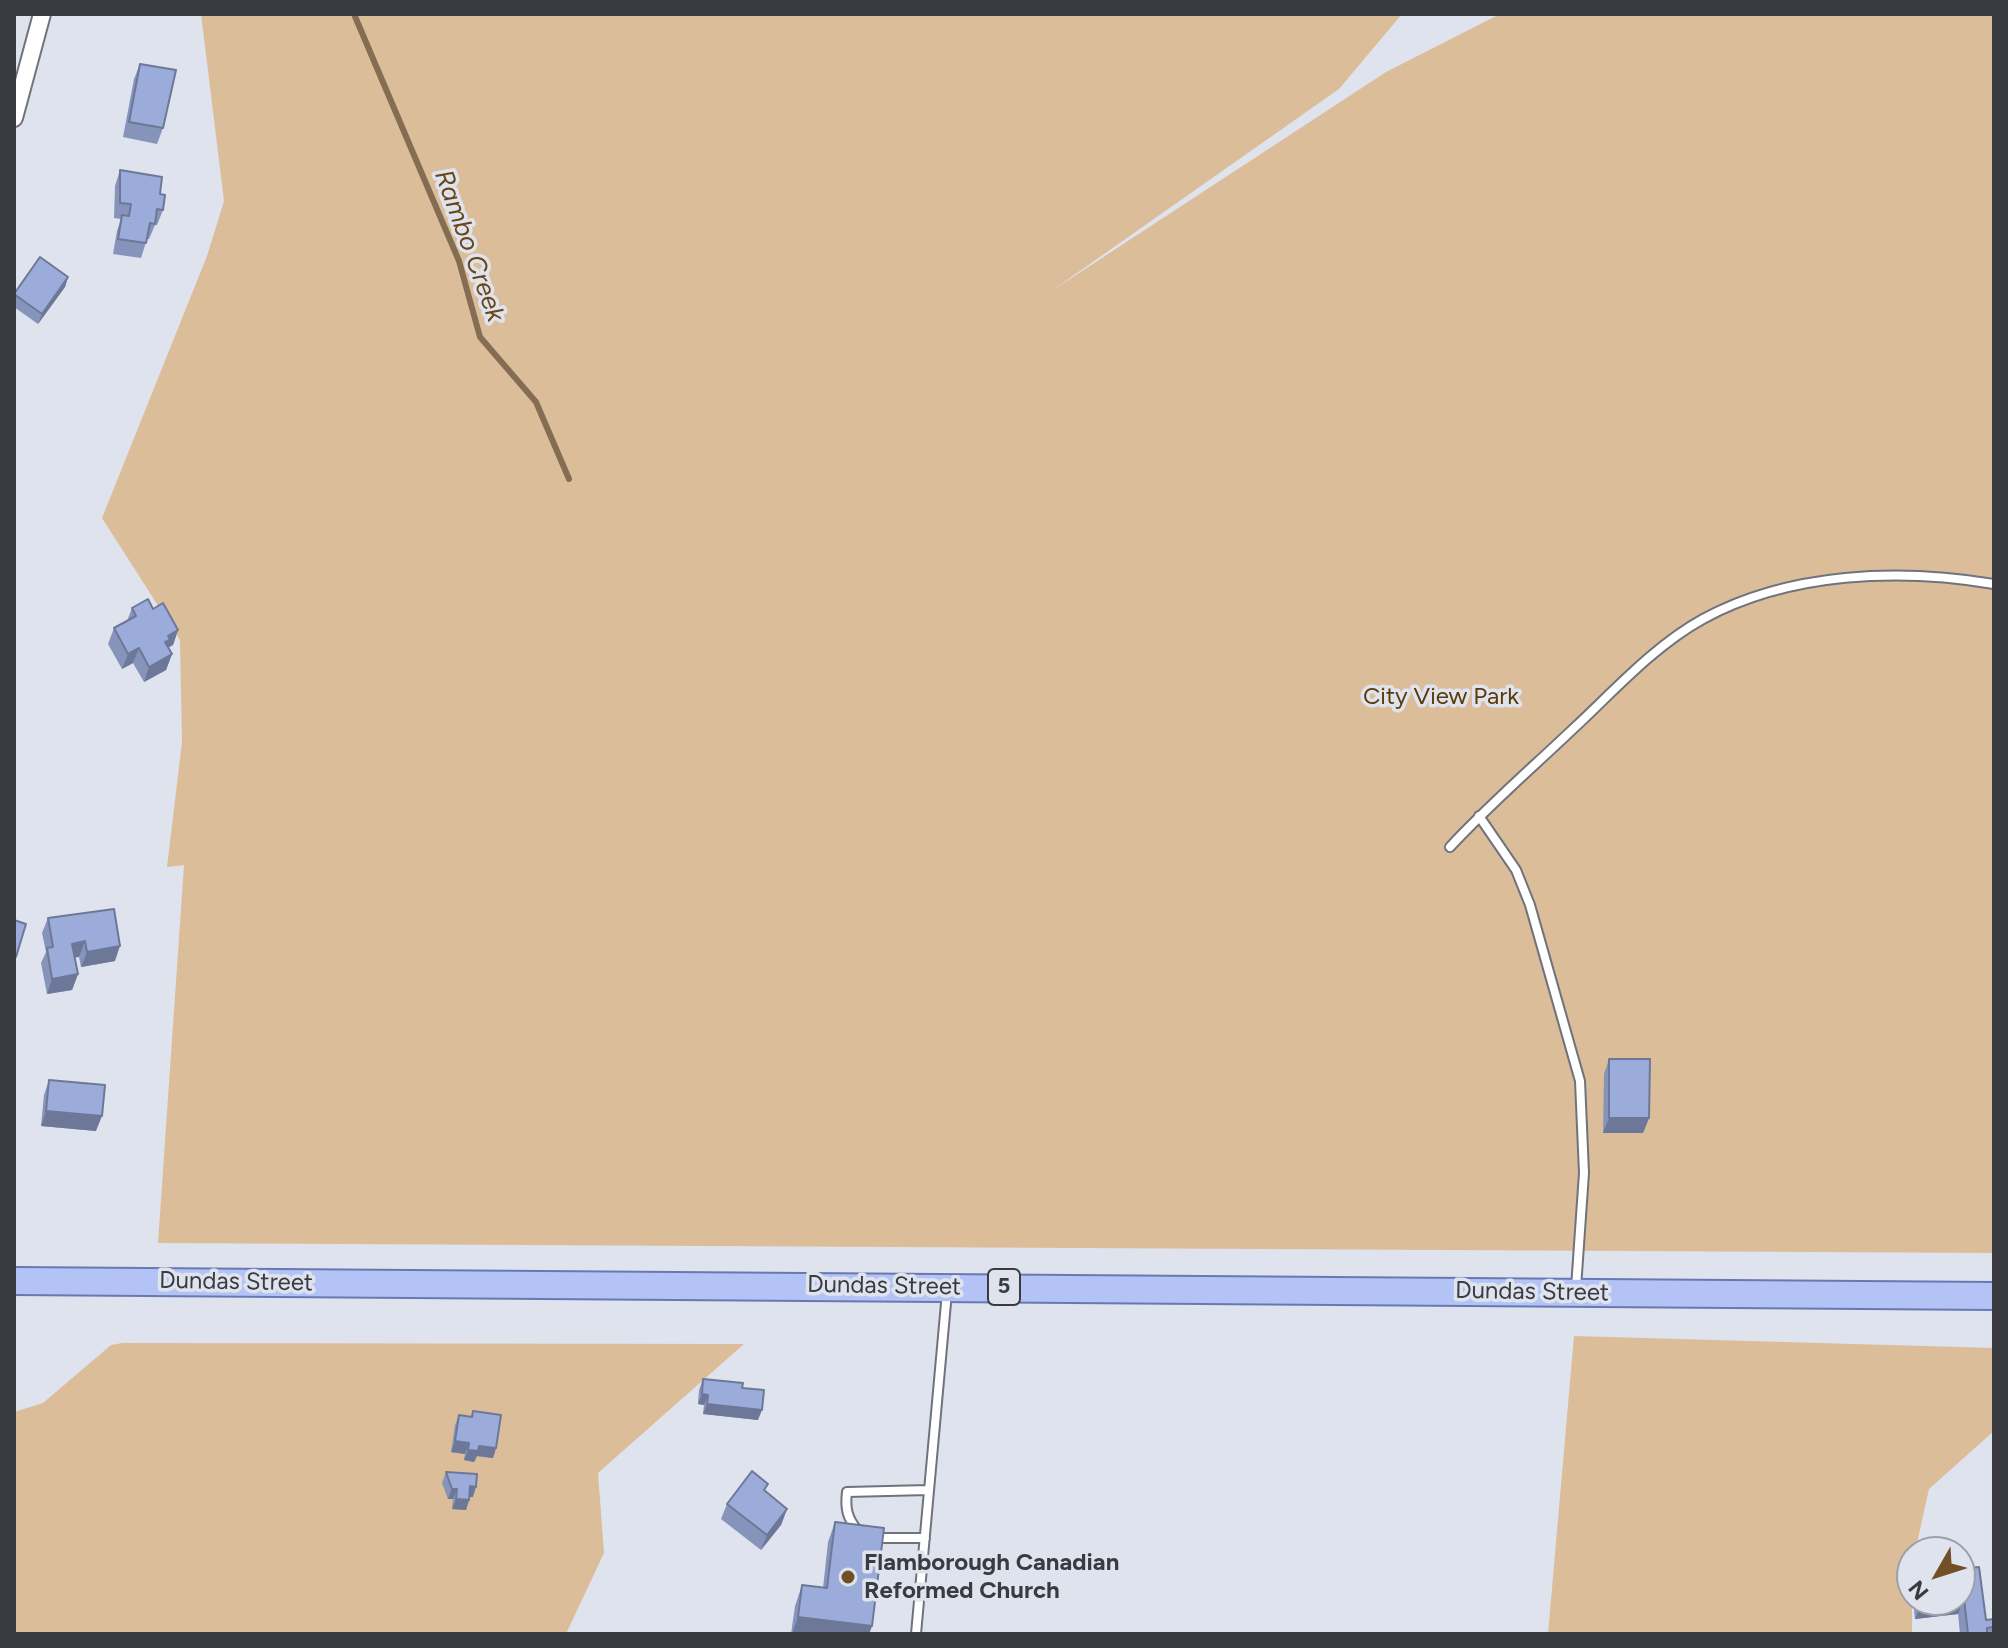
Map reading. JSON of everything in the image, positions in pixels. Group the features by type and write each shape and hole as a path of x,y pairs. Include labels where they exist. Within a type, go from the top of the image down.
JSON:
{"main road":[{"name":"Dundas Street","path":"14,1281 1994,1296"}],"street":[{"path":"14,118 42,14"}],"lane":[{"path":"1450,847 1479,816 1659,649 1703,619 1763,594 1836,579 1917,575 1994,584"},
{"path":"1479,816 1516,870 1530,905 1580,1081 1584,1173 1575,1292"},
{"path":"916,1634 948,1287"},
{"path":"925,1538 872,1538 849,1521 845,1506 847,1492 928,1490"}],"green space":[{"name":"City View Park","path":"201,14 1402,14 1339,89 1050,292 1386,72 1500,14 1994,14 1994,1253 158,1243 184,865 167,867 182,742 180,640 102,518 207,256 224,201"},
{"path":"1574,1336 1994,1348 1994,1431 1929,1489 1919,1536 1896,1536 1896,1616 1912,1616 1912,1634 1548,1634"},
{"path":"744,1344 598,1473 604,1553 566,1634 14,1634 14,1412 43,1403 111,1345"}],"building":[{"path":"140,64 176,70 163,128 129,122"},
{"path":"120,170 162,177 160,194 165,195 163,210 157,209 155,224 150,223 146,243 118,239 122,215 129,216 131,204 120,203"},
{"path":"40,257 68,277 42,314 14,294"},
{"path":"148,599 153,609 163,603 178,630 165,642 172,654 149,667 139,648 128,654 114,628 136,616 132,608"},
{"path":"114,909 120,946 87,952 85,941 72,944 78,974 52,979 47,948 53,947 48,918"},
{"path":"14,920 26,924 16,957 14,956"},
{"path":"1609,1059 1650,1059 1649,1118 1609,1118"},
{"path":"49,1080 105,1085 102,1116 46,1111"},
{"path":"703,1379 743,1383 742,1388 764,1390 762,1410 707,1404 708,1395 702,1394"},
{"path":"473,1411 501,1415 496,1448 479,1446 478,1451 468,1450 469,1443 455,1441 459,1415 472,1417"},
{"path":"752,1471 768,1484 764,1490 787,1509 767,1535 727,1504"},
{"path":"446,1472 477,1474 476,1487 470,1486 469,1500 456,1499 457,1489 452,1489"},
{"name":"Flamborough Canadian Reformed Church","path":"835,1522 884,1528 872,1626 798,1617 802,1585 827,1588"},
{"path":"1976,1567 1979,1567 1986,1620 1994,1619 1994,1634 1992,1627 1987,1628 1987,1633 1968,1634 1966,1616 1976,1616"}],"waterway":[{"name":"Rambo Creek","path":"354,14 459,261 480,337 536,402 569,479"}],"place":[{"name":"Flamborough Canadian Reformed Church","path":"848,1577"}]}
